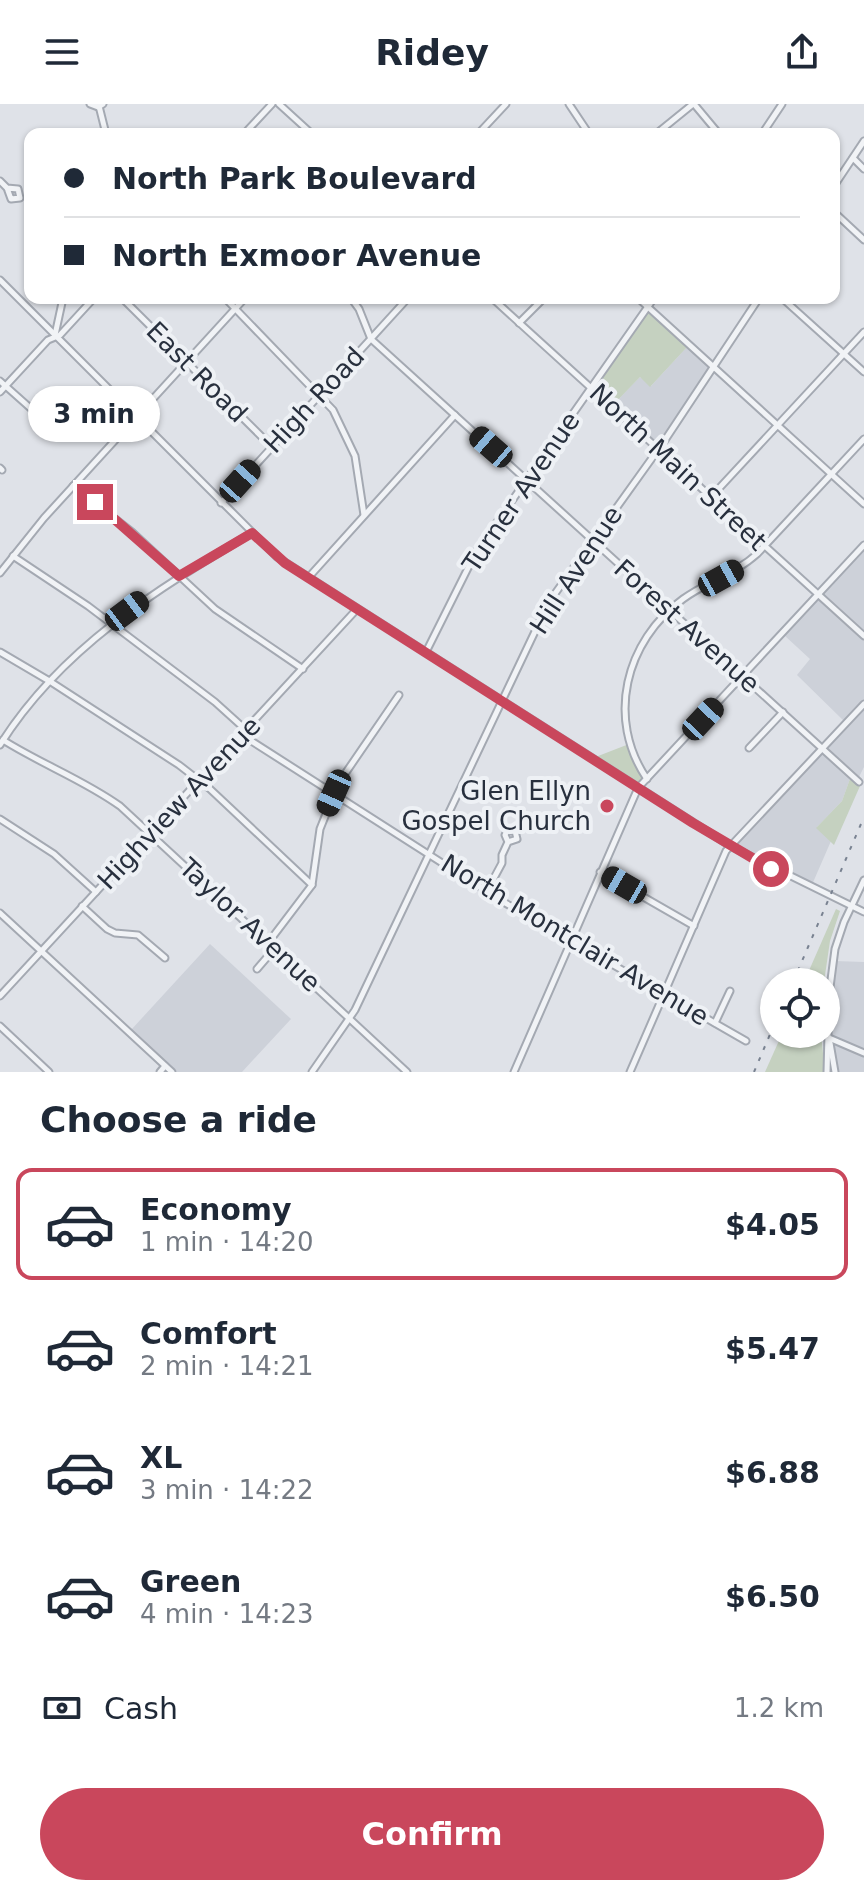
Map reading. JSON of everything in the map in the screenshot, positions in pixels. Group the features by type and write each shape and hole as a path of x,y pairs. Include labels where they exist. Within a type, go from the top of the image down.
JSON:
{"street":[{"path":"90,104 101,105 105,128"},
{"path":"250,128 272,104"},
{"path":"279,104 305,128"},
{"path":"484,128 506,104"},
{"path":"569,104 585,128"},
{"path":"663,128 693,104 714,128"},
{"path":"766,128 782,104"},
{"path":"840,177 864,141"},
{"path":"853,158 864,169"},
{"path":"0,181 7,188"},
{"path":"840,218 864,240"},
{"path":"0,280 277,557 732,847 864,912"},
{"path":"0,392 55,335 62,304"},
{"path":"55,335 60,335 88,304"},
{"name":"East Road","path":"128,304 271,446"},
{"path":"231,304 320,394 339,419 358,468 364,515"},
{"path":"0,573 73,486 239,304"},
{"name":"Forest Avenue","path":"355,304 371,339 859,782"},
{"name":"High Road","path":"221,503 403,304"},
{"name":"North Main Street","path":"498,304 864,636"},
{"path":"519,323 538,304"},
{"path":"645,304 864,504"},
{"name":"Turner Avenue","path":"426,652 476,552 650,304"},
{"name":"Hill Avenue","path":"312,1072 350,1019 549,602 658,449 755,304"},
{"path":"789,304 864,372"},
{"path":"711,497 864,332"},
{"path":"0,381 46,422"},
{"path":"308,578 455,415"},
{"path":"647,779 627,735 624,710 631,667 641,645 669,610 694,591 740,568 764,546 864,439"},
{"path":"73,486 132,532 215,609 303,669"},
{"path":"2,742 51,682 111,624 179,576 252,533"},
{"path":"514,1072 638,788 864,545"},
{"name":"North Montclair Avenue","path":"13,556 65,589 208,697 244,732 334,793 570,941 746,1041"},
{"name":"Highview Avenue","path":"0,996 357,609"},
{"path":"0,652 146,742 200,781 312,885"},
{"path":"268,943 312,885 320,829 334,793 399,695"},
{"path":"630,1072 726,851 864,704"},
{"path":"749,748 783,712"},
{"name":"Taylor Avenue","path":"2,742 107,796 151,833 407,1072"},
{"path":"0,819 54,854 96,892"},
{"path":"487,891 502,863 508,842"},
{"path":"600,872 694,926"},
{"path":"833,968 835,949 864,880"},
{"path":"82,906 107,929 115,933 138,935 165,958"},
{"path":"0,913 172,1072"},
{"path":"257,969 275,948"},
{"path":"715,1023 730,991"},
{"path":"0,1026 49,1072"},
{"path":"840,1043 864,1053"},
{"path":"827,1048 827,1072"},
{"path":"831,1048 835,1072"},
{"path":"160,1072 165,1066"}],"shaded area":[{"path":"688,346 711,368 658,446 613,405 640,377 651,386"},
{"path":"864,548 864,634 821,594"},
{"path":"819,596 864,638 864,701 845,722 797,675 810,659 784,635"},
{"path":"864,708 864,767 858,779 825,748"},
{"path":"822,750 851,776 842,801 817,827 831,841 811,887 733,847"},
{"path":"210,944 291,1019 242,1072 177,1072 131,1030"},
{"path":"835,961 864,962 864,1072 837,1072 833,1048 840,1048 840,968 835,968"}],"green space":[{"path":"648,310 688,346 650,387 640,377 613,405 595,388"},
{"path":"629,744 643,780 637,786 593,758"},
{"path":"851,776 860,786 834,845 816,828 842,801"},
{"path":"836,909 840,911 830,941 826,968 810,968"},
{"path":"776,1048 822,1048 825,1072 765,1072"}],"railway":[{"path":"799,968 864,817"},
{"path":"754,1072 764,1048"}],"place":[{"name":"Glen Ellyn Gospel Church","path":"607,806"}],"route":[{"path":"95,502 179,576 252,533 285,563 693,823 771,869"}]}
